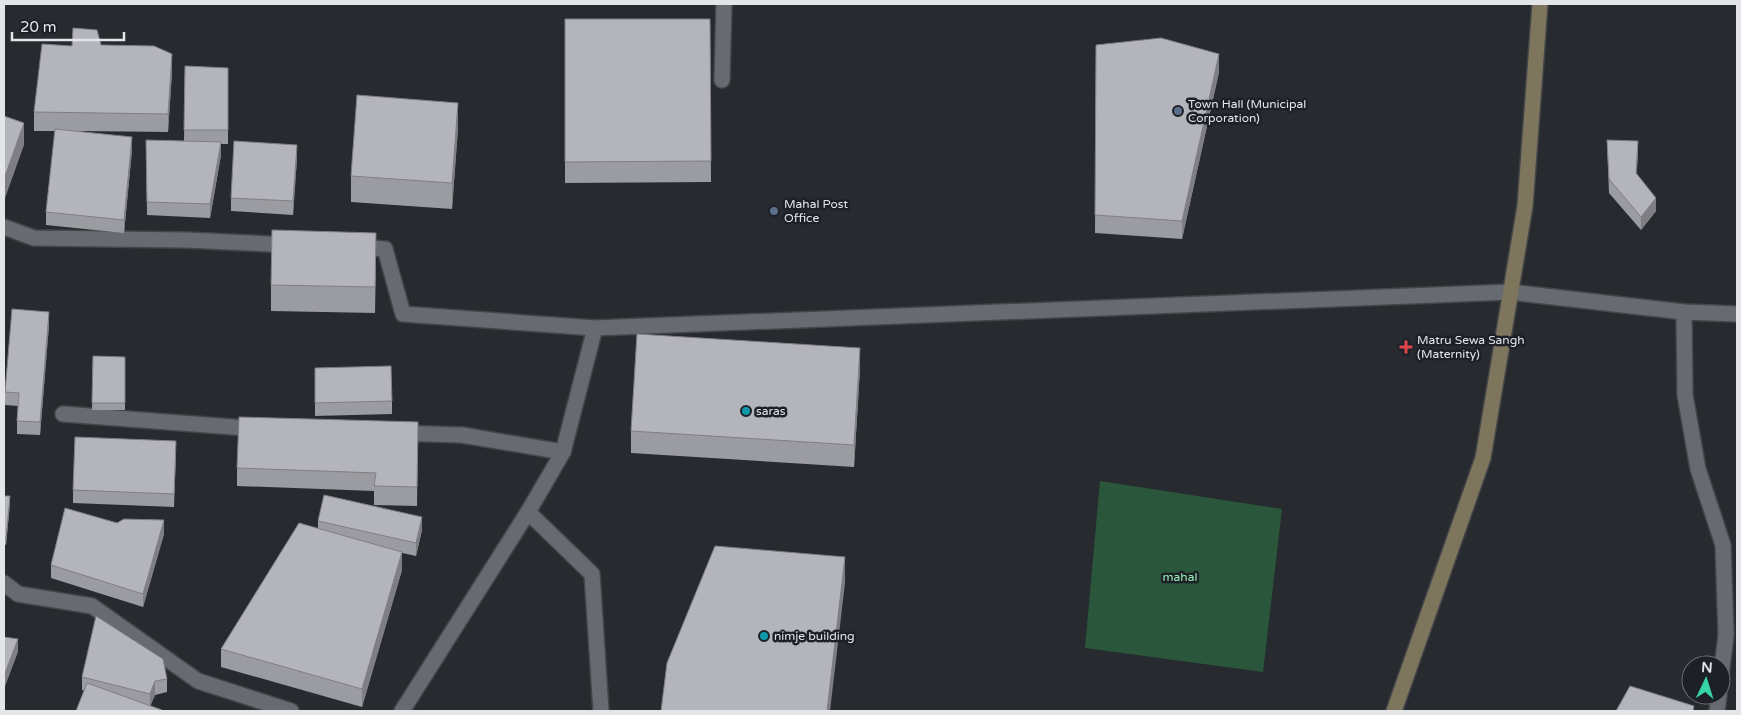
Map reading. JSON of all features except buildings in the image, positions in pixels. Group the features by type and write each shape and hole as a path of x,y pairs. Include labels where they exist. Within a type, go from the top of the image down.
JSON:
{"street":[{"path":"722,80 724,4"},
{"path":"1394,711 1483,458 1525,206 1540,4"},
{"path":"4,227 34,238 186,240 306,245"},
{"path":"345,247 385,248 403,314 595,328 1510,292 1684,312 1737,314"},
{"path":"1684,312 1684,394 1698,469 1723,545 1726,635 1724,655"},
{"path":"402,711 528,512 563,452 595,328"},
{"path":"63,414 274,429"},
{"path":"383,432 462,435 563,452"},
{"path":"528,512 592,574 601,711"},
{"path":"4,583 18,594 92,606 198,681 291,711"}],"green space":[{"name":"mahal","path":"1100,481 1282,509 1263,672 1085,648"}],"place":[{"name":"Town Hall (Municipal Corporation)","path":"1178,111"},
{"name":"Mahal Post Office","path":"774,211"},
{"name":"Matru Sewa Sangh (Maternity)","path":"1406,347"},
{"name":"saras","path":"746,411"},
{"name":"nimje building","path":"764,636"}]}
